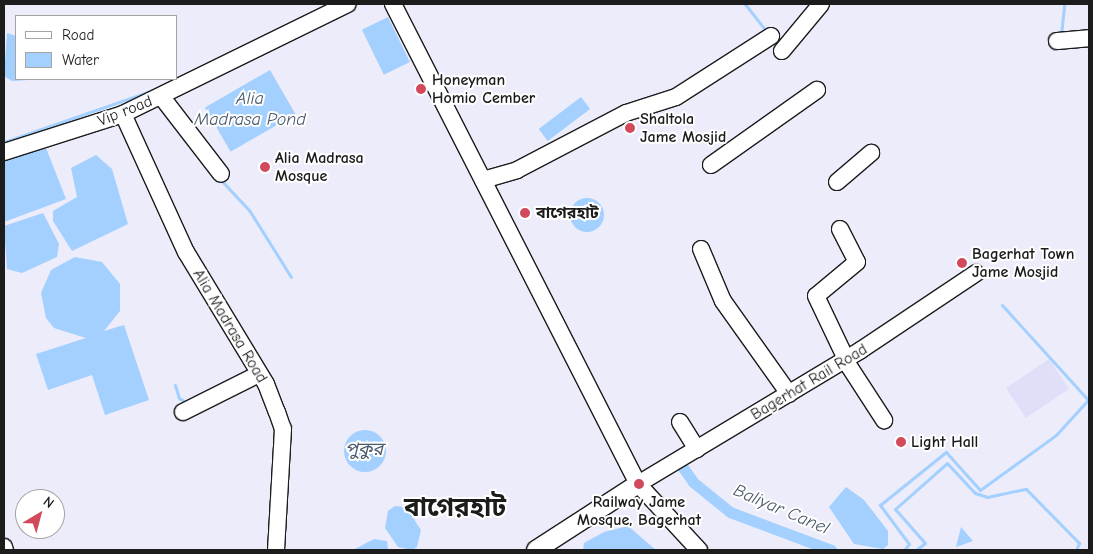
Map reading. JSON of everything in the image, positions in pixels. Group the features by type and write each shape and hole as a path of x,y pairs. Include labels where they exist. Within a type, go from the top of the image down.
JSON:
{"main road":[{"path":"536,550 638,484"}],"street":[{"name":"Vip road","path":"4,152 124,114 348,4"},
{"path":"393,4 638,484 699,550"},
{"path":"782,51 821,4"},
{"path":"483,180 517,170 626,112 676,98 771,36"},
{"path":"1057,41 1089,38"},
{"path":"711,165 816,90"},
{"path":"161,96 221,174"},
{"name":"Alia Madrasa Road","path":"124,114 186,252 259,374 282,429 276,550"},
{"path":"837,182 871,152"},
{"path":"840,229 857,262 816,296 845,360 884,420"},
{"path":"701,249 723,301 790,394"},
{"name":"Bagerhat Rail Road","path":"638,484 845,360 976,274"},
{"path":"183,412 259,374"},
{"path":"680,422 697,449"}],"shaded area":[{"path":"1049,359 1069,389 1026,418 1006,388"}],"water":[{"path":"388,17 410,62 384,75 362,30"},
{"path":"7,33 15,36 15,80 28,80 12,81 4,76"},
{"name":"Alia Madrasa Pond","path":"270,70 296,114 231,152 205,108"},
{"path":"581,97 590,109 548,141 539,129"},
{"path":"39,147 46,148 66,199 4,222 4,159"},
{"path":"96,155 112,169 128,224 72,251 53,221 53,211 77,197 71,168"},
{"path":"587,198 599,203 604,215 599,227 587,232 575,227 570,215 575,203"},
{"path":"43,213 59,244 57,257 22,273 7,269 4,226"},
{"path":"75,257 102,262 120,284 120,311 104,331 124,325 149,400 105,415 92,375 48,390 36,354 86,338 54,328 46,318 41,293 51,270"},
{"name":"পুকুর","path":"365,430 380,436 386,451 380,466 365,472 350,466 344,451 350,436"},
{"path":"846,487 864,500 888,531 888,545 883,549 854,544 829,507"},
{"name":"পুকুর","path":"395,506 406,507 421,530 417,547 412,550 398,547 385,528 388,511"},
{"path":"628,526 656,550 583,550 584,543 604,532"},
{"path":"961,527 973,541 956,547"},
{"path":"374,539 387,541 388,549 353,550"}],"waterway":[{"path":"745,4 768,33"},
{"path":"1061,35 1064,4"},
{"path":"4,142 159,88"},
{"path":"158,105 187,143"},
{"path":"220,179 249,210 291,277"},
{"path":"1002,305 1088,400"},
{"path":"175,385 179,398 187,403"},
{"path":"904,550 909,544 880,505 946,452 980,490 1056,435 1088,400"},
{"name":"Baliyar Canel","path":"677,459 693,482 730,512 831,550"},
{"path":"916,550 925,543 895,509 947,463 975,493 987,497 1026,489 1079,543 1076,550"}],"place":[{"name":"Honeyman Homio Cember","path":"421,89"},
{"name":"Shaltola Jame Mosjid","path":"630,128"},
{"name":"Alia Madrasa Mosque","path":"265,167"},
{"name":"বাগেরহাট","path":"525,213"},
{"name":"Bagerhat Town Jame Mosjid","path":"962,263"},
{"name":"Light Hall","path":"901,442"},
{"name":"Railway Jame Mosque, Bagerhat","path":"639,484"}],"district":[{"name":"বাগেরহাট","path":"455,509"}]}
